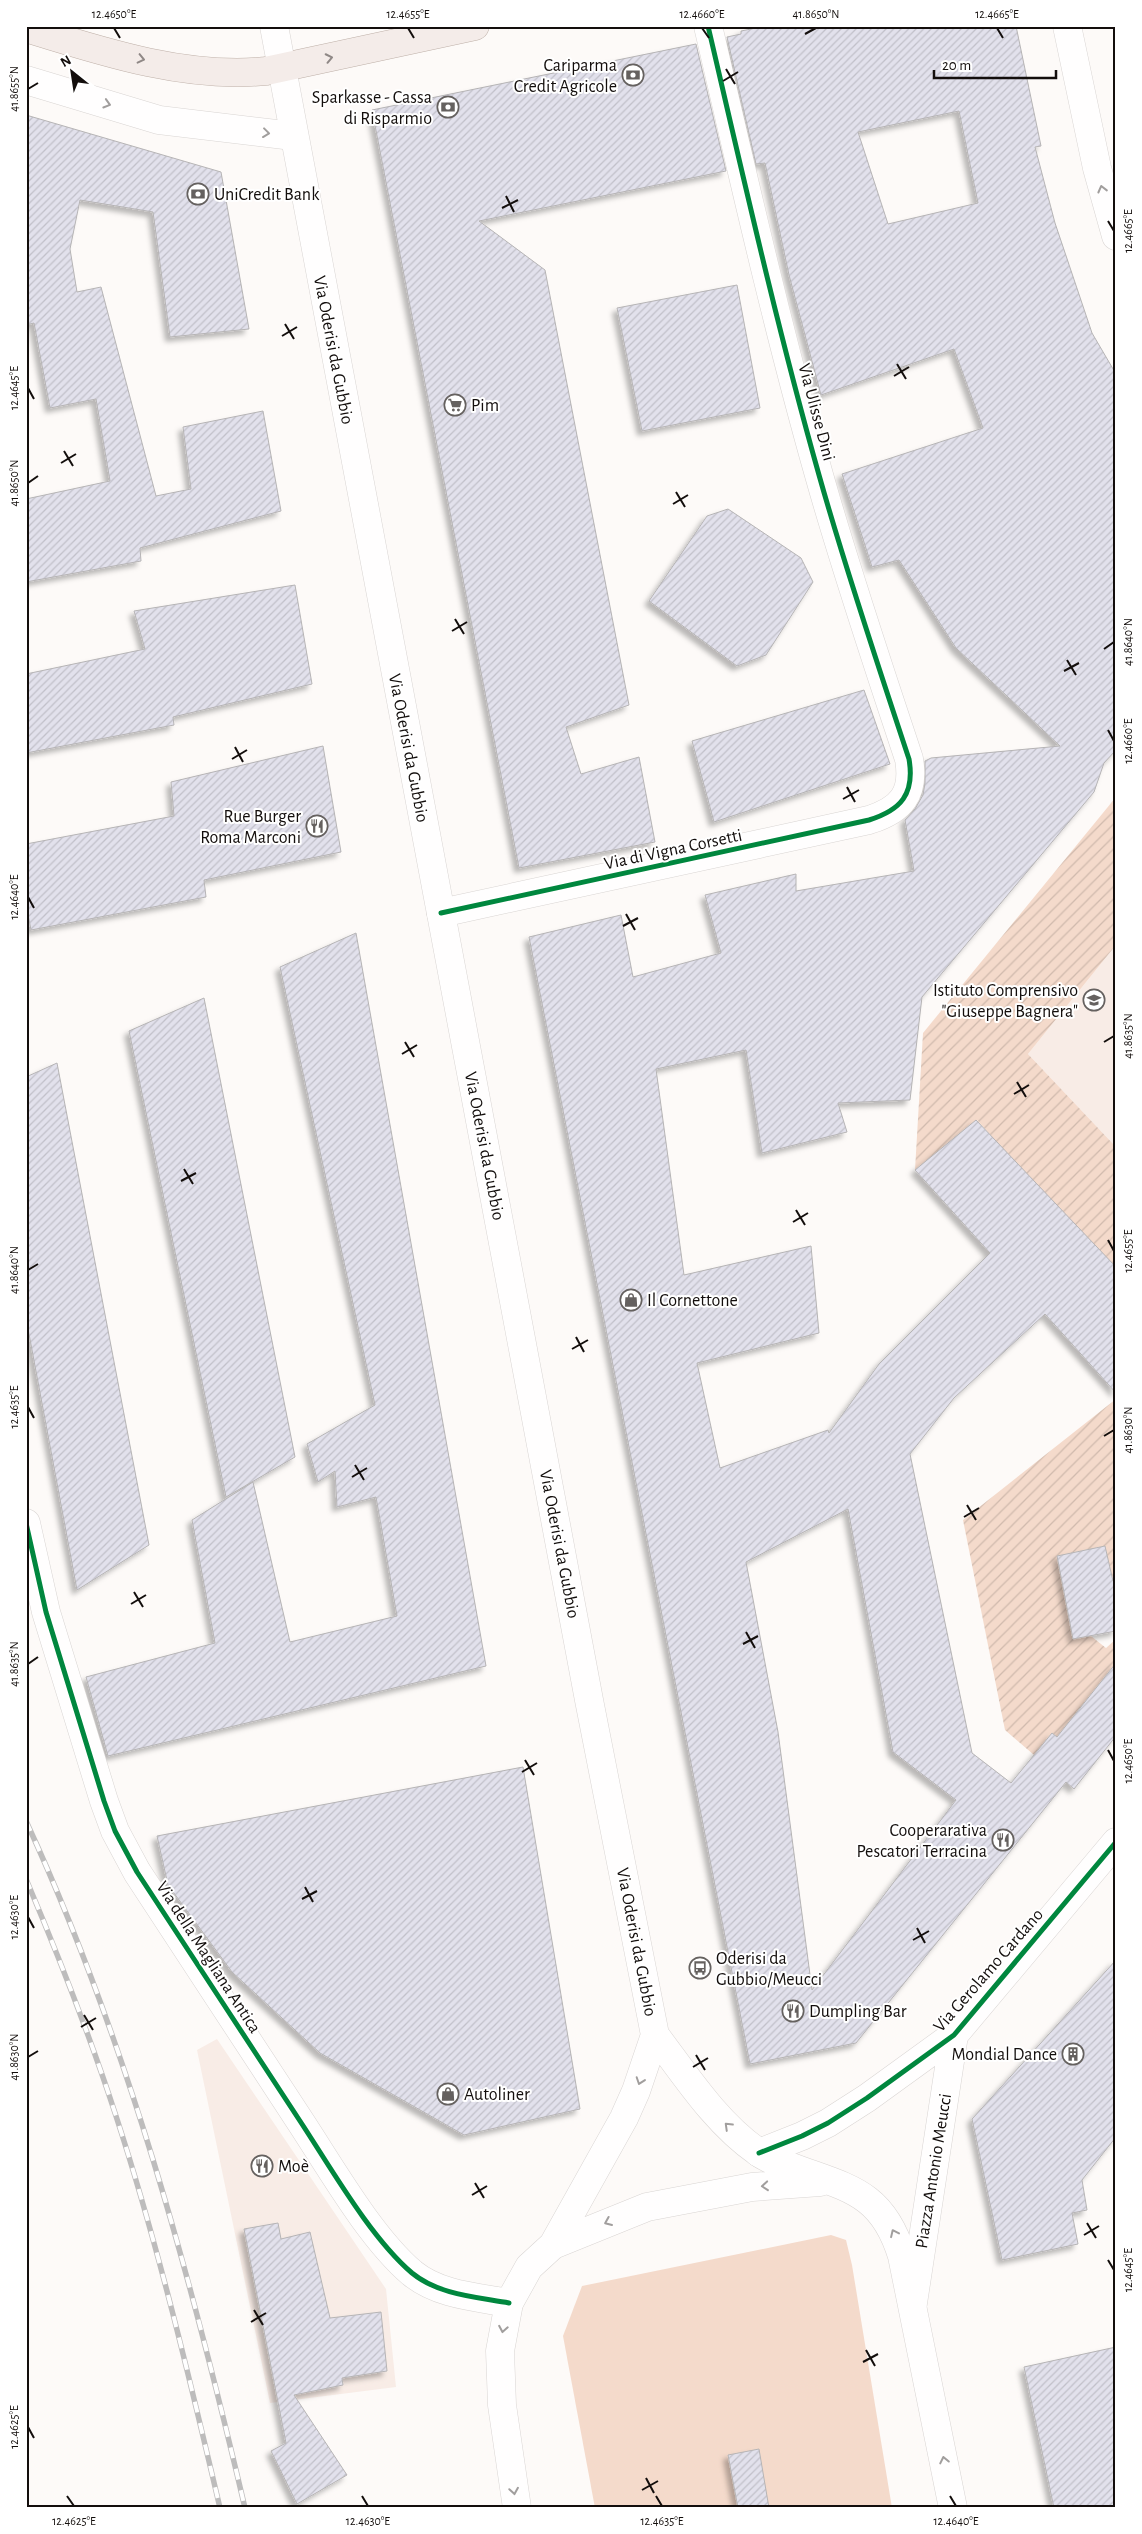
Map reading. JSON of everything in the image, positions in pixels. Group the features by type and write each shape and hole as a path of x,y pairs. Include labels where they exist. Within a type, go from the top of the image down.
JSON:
{"main road":[{"path":"26,28 118,53 201,71 245,74 475,26"}],"street":[{"name":"Via Oderisi da Gubbio","path":"274,26 293,136 589,1700 656,2035 624,2118 553,2245"},
{"name":"Via Ulisse Dini","path":"708,26 763,263 812,448 852,584 909,760 911,772 910,787 904,799"},
{"path":"1066,26 1097,168 1116,236"},
{"path":"26,80 160,120 293,136"},
{"name":"Via di Vigna Corsetti","path":"441,913 869,820 882,816 904,799"},
{"name":"Via della Magliana Antica","path":"26,1523 46,1612 104,1801 115,1831 137,1872 349,2195 393,2254 413,2273 432,2286 454,2293 508,2303"},
{"name":"Via Gerolamo Cardano","path":"759,2153 802,2136 828,2123 867,2098 954,2035 1116,1842"},
{"path":"656,2035 709,2105 759,2153 831,2181"},
{"name":"Piazza Antonio Meucci","path":"912,2307 954,2035"},
{"name":"Piazza Antonio Meucci","path":"517,2508 505,2431 499,2371 502,2331 508,2303 529,2267 553,2245 617,2218 666,2202 752,2187 831,2181 854,2190 866,2198 889,2223 902,2256 953,2508"}],"shaded area":[{"path":"1116,797 1116,945 1028,1054 1116,1147 1116,1278 977,1120 915,1170 923,1033"},
{"name":"Istituto Comprensivo \"Giuseppe Bagnera\"","path":"1116,945 1116,1147 1028,1054"},
{"path":"1116,1399 1116,1584 1113,1581 1105,1546 1057,1556 1091,1636 1106,1648 1116,1639 1116,1663 1057,1737 1052,1733 1034,1755 1005,1730 963,1520"},
{"name":"Moè","path":"217,2039 386,2289 396,2387 270,2403 197,2050"},
{"path":"831,2235 846,2240 852,2265 892,2508 595,2508 563,2336 582,2286"}],"building":[{"path":"766,26 1016,26 1041,146 1035,147 1055,223 1092,333 1116,374 1116,750 1104,763 1094,792 922,997 910,1100 838,1103 847,1132 762,1153 746,1050 656,1069 684,1275 811,1246 819,1333 697,1363 720,1468 828,1430 829,1433 879,1364 990,1253 915,1170 976,1120 1116,1267 1116,1393 1045,1314 954,1398 910,1454 972,1753 1011,1783 1052,1733 1057,1737 1116,1663 1116,1736 1074,1789 1066,1782 856,2043 750,2064 529,937 621,915 633,977 721,953 705,895 796,874 796,891 914,871 905,820 915,809 923,795 925,761 931,758 1060,746 956,648 899,560 872,567 842,474 983,428 954,349 821,395 789,275 765,163 756,164 727,37 741,34 741,31","holes":["959,111 978,203 888,224 858,132","848,1509 893,1752 956,1800 812,1990 778,1732 746,1562"]},
{"path":"696,44 726,171 479,221 545,270 629,705 566,727 581,774 639,757 655,842 519,868 372,110"},
{"path":"26,115 221,172 249,329 170,337 153,212 80,200 70,249 77,292 101,287 156,496 191,489 183,427 263,411 281,511 140,548 141,561 26,582 26,499 110,481 96,399 50,408 34,323 26,325"},
{"path":"737,285 760,408 642,431 617,308"},
{"path":"728,509 801,558 813,582 766,655 737,666 649,601 707,516"},
{"path":"295,585 312,684 173,717 174,725 26,753 26,674 145,649 134,611"},
{"path":"864,690 890,764 714,822 692,741"},
{"path":"323,746 341,852 204,880 206,897 31,930 26,904 26,844 174,816 171,782"},
{"path":"356,933 486,1666 108,1756 86,1677 215,1643 192,1520 253,1482 290,1642 397,1616 376,1497 337,1507 335,1471 318,1482 307,1444 375,1405 280,967"},
{"path":"204,998 295,1457 226,1497 129,1031"},
{"path":"57,1063 149,1545 77,1590 26,1318 26,1077"},
{"path":"1105,1546 1113,1581 1116,1584 1116,1631 1073,1639 1057,1556"},
{"path":"523,1767 580,2109 464,2135 320,2053 232,1972 168,1885 157,1836"},
{"name":"Mondial Dance","path":"1116,1960 1116,2137 1082,2180 1087,2210 1072,2213 1078,2244 1002,2260 972,2119"},
{"path":"278,2223 281,2239 310,2232 330,2318 381,2312 387,2371 342,2378 343,2385 294,2395 347,2475 297,2504 271,2451 286,2443 244,2229"},
{"path":"1116,2347 1116,2508 1054,2508 1024,2367"},
{"path":"759,2449 769,2508 738,2508 728,2455"}],"railway":[{"path":"26,1821 62,1904 95,1988 153,2159 202,2333 245,2508"},
{"path":"26,1879 85,2026 131,2164 172,2311 220,2508"}],"cycle path":[{"path":"441,913 869,820 897,806 903,799 910,782 909,759 840,547 789,364 708,26"},
{"path":"26,1523 46,1612 104,1801 115,1831 137,1872 338,2180 381,2241 412,2273 434,2286 471,2297 509,2303"},
{"path":"759,2153 802,2136 828,2123 867,2098 954,2035 1116,1842"}],"place":[{"name":"Cariparma Credit Agricole","path":"633,75"},
{"name":"Sparkasse - Cassa di Risparmio","path":"448,107"},
{"name":"UniCredit Bank","path":"198,194"},
{"name":"Pim","path":"455,405"},
{"name":"Rue Burger Roma Marconi","path":"317,826"},
{"name":"Istituto Comprensivo \"Giuseppe Bagnera\"","path":"1094,1000"},
{"name":"Il Cornettone","path":"631,1300"},
{"name":"Cooperarativa Pescatori Terracina","path":"1003,1840"},
{"name":"Oderisi da Gubbio/Meucci","path":"700,1968"},
{"name":"Dumpling Bar","path":"793,2011"},
{"name":"Mondial Dance","path":"1073,2054"},
{"name":"Autoliner","path":"448,2094"},
{"name":"Moè","path":"262,2166"}]}
